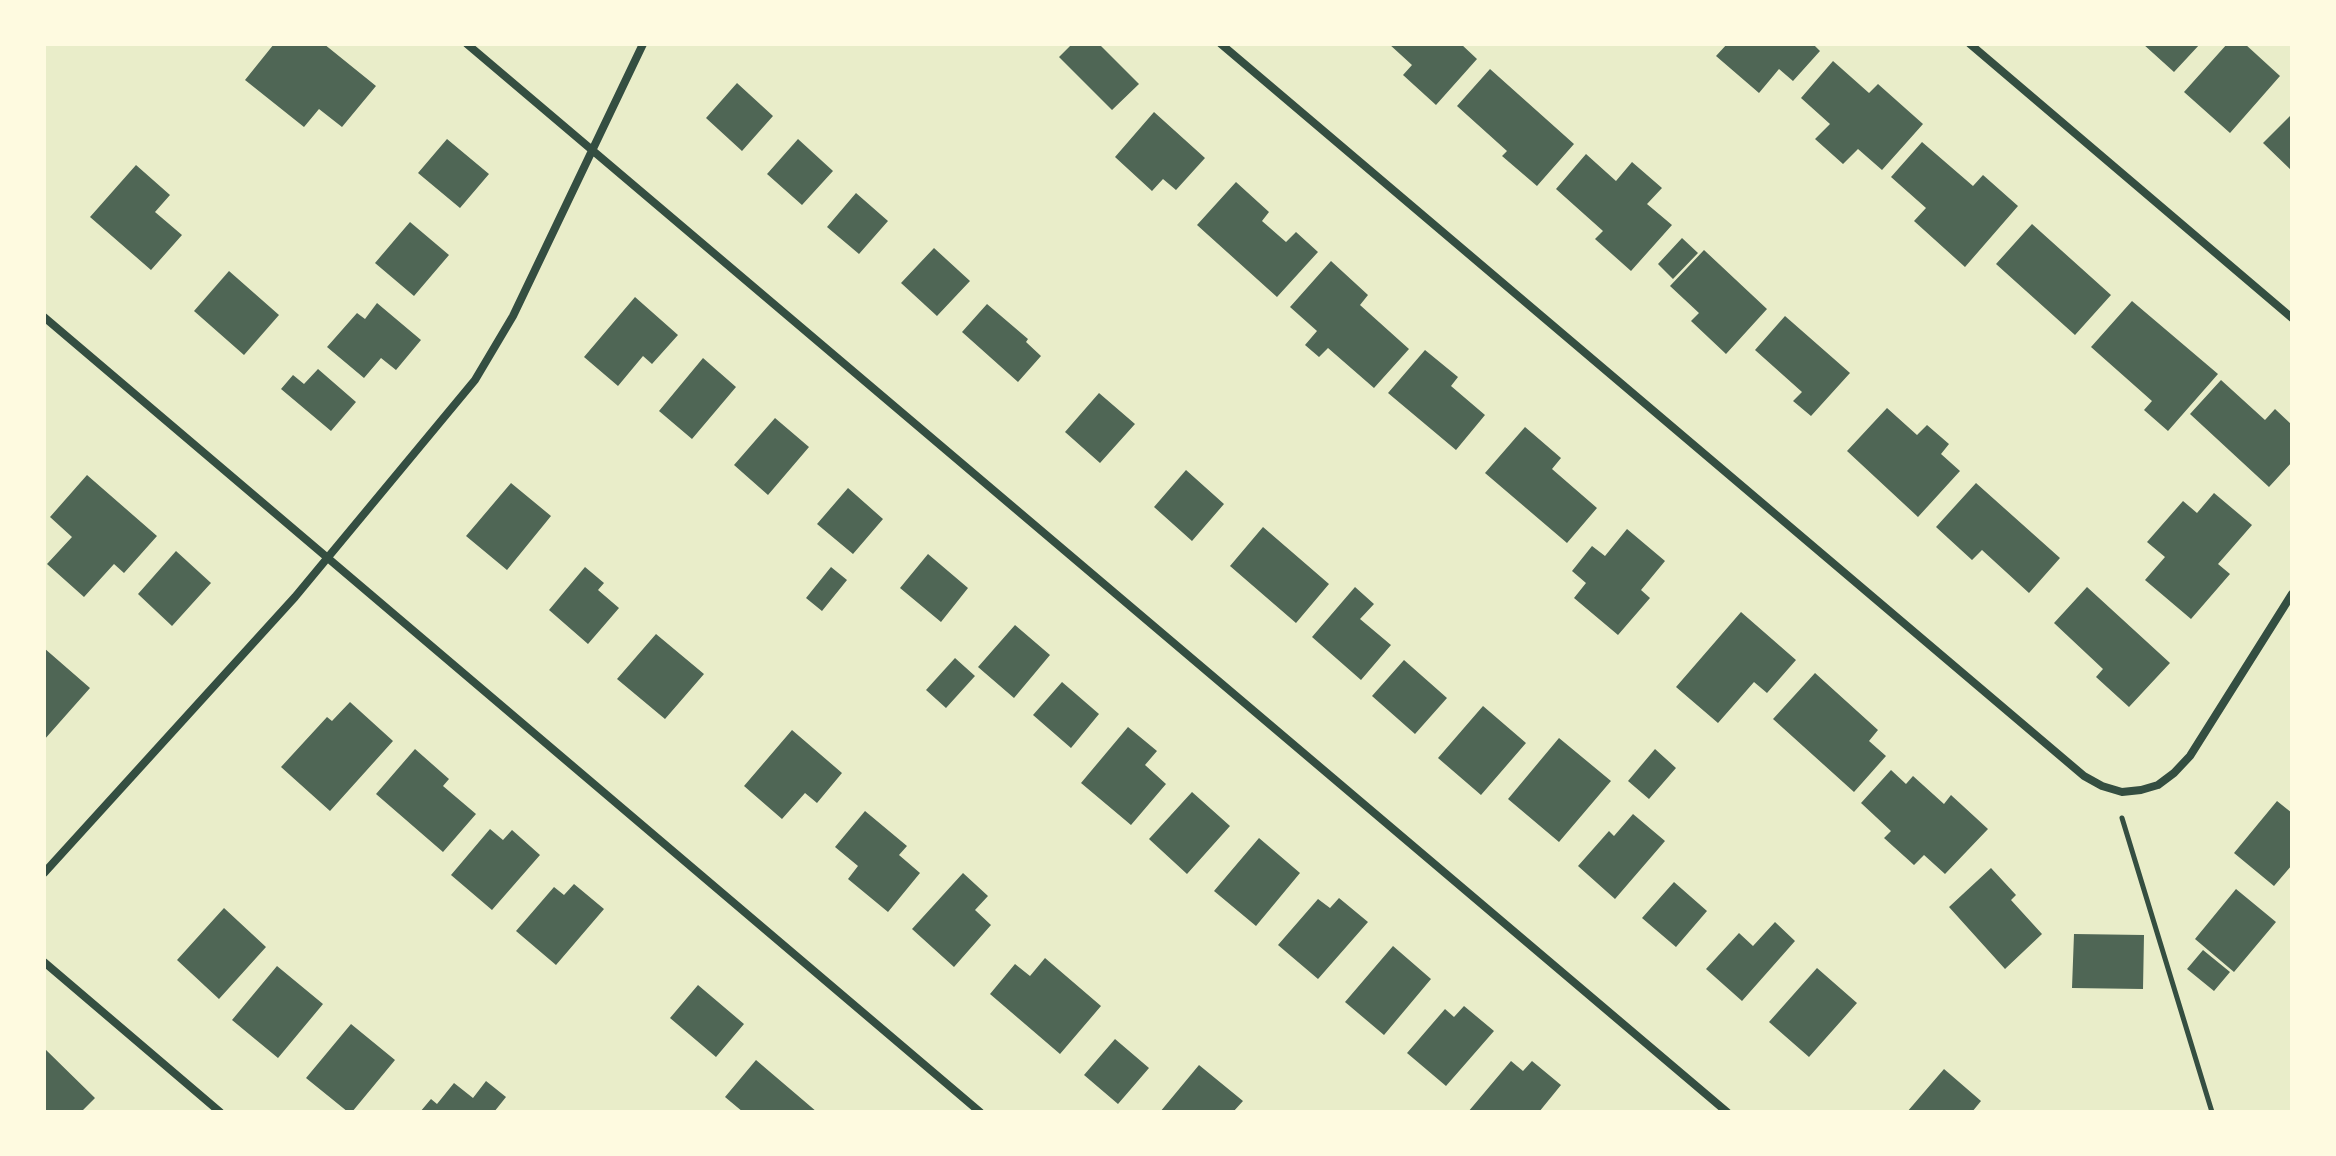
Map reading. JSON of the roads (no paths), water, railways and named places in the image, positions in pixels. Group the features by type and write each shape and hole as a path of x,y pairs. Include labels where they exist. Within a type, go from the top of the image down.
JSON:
{"street":[{"path":"467,44 1727,1112"},
{"path":"44,873 329,557 475,380 513,316 643,44"},
{"path":"1221,44 2084,776 2102,786 2122,792 2141,790 2158,785 2174,773 2204,735 2292,594"},
{"path":"1970,44 2292,318"},
{"path":"44,317 980,1112"},
{"path":"44,962 220,1112"}]}
